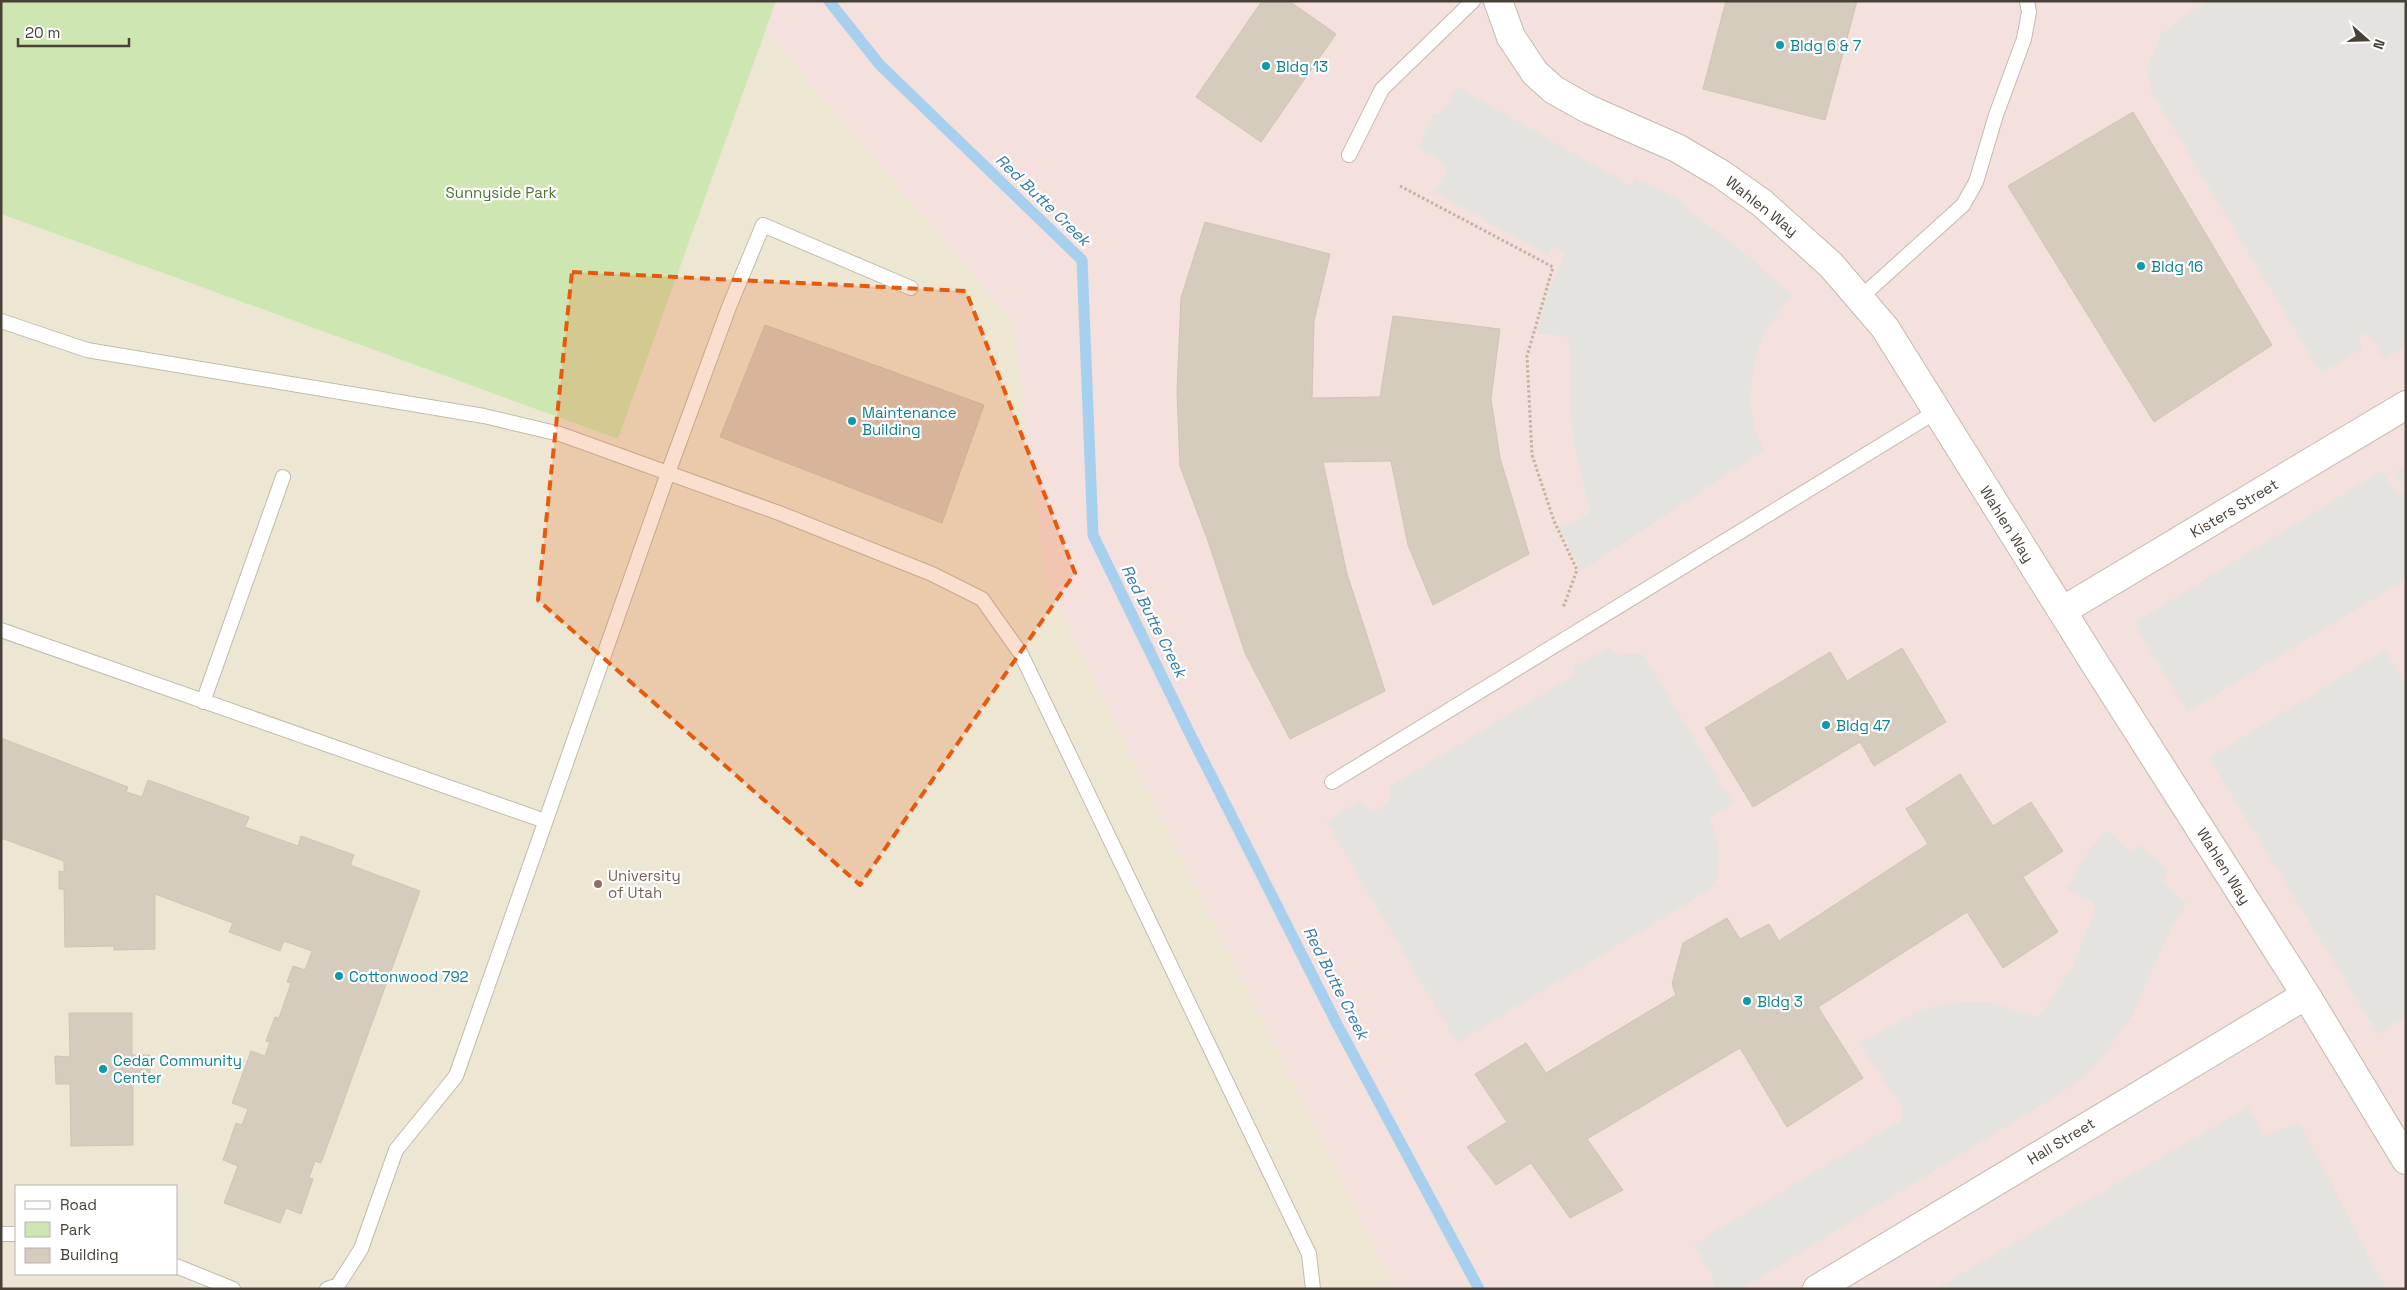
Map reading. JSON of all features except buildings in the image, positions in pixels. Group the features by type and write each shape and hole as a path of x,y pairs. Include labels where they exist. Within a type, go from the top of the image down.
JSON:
{"street":[{"name":"Wahlen Way","path":"1498,1 1511,37 1535,73 1554,90 1588,109 1677,148 1721,174 1762,203 1798,233 1830,264 1885,328 2306,995 2406,1160"},
{"name":"Kisters Street","path":"2062,611 2406,405"},
{"name":"Hall Street","path":"1817,1289 2306,995"}],"lane":[{"path":"1349,155 1382,89 1473,1"},
{"path":"1860,298 1963,205 1976,182 1996,116 2024,39 2029,12 2027,1"},
{"path":"327,1289 338,1284 361,1249 396,1150 456,1076 668,472 729,307 763,225 911,288"},
{"path":"1,322 87,350 484,416 560,434 779,513 932,574 982,599 1021,654 1309,1254 1313,1289"},
{"path":"1332,782 1937,411"},
{"path":"203,702 282,477"},
{"path":"1,630 545,821"},
{"path":"1,1234 15,1234"},
{"path":"178,1267 233,1289"}],"path":[{"path":"1400,186 1553,267 1527,356 1532,455 1554,521 1577,570 1562,611"}],"highlighted area":[{"path":"572,272 966,291 1075,573 860,885 538,600"}],"shaded area":[{"path":"776,1 2406,1 2406,1289 1395,1289 1046,582 1013,321 765,30"},
{"path":"2209,1 2406,1 2406,346 2384,359 2369,335 2363,334 2359,339 2363,348 2321,373 2151,91 2148,78 2149,65 2161,34 2181,18"},
{"name":"University of Utah","path":"765,30 1013,321 1046,582 1395,1289 1,1289 1,214 618,439"},
{"path":"1457,87 1631,186 1635,178 1681,200 1687,209 1740,249 1792,295 1772,321 1756,355 1750,398 1754,429 1764,450 1581,571 1559,527 1581,519 1590,511 1575,449 1570,408 1570,347 1567,338 1538,333 1545,300 1564,253 1553,247 1548,255 1434,192 1445,174 1446,166 1438,159 1418,148 1433,114 1438,115 1443,110"},
{"path":"2406,465 2406,579 2187,712 2134,623 2382,471 2396,493 2403,494 2404,489 2395,473"},
{"path":"1610,647 1617,655 1643,654 1733,803 1710,818 1717,840 1719,855 1717,878 1710,889 1457,1043 1326,821 1359,801 1367,808 1377,811 1388,801 1391,787 1396,783 1571,677 1574,673 1574,667"},
{"path":"2385,650 2406,684 2406,1017 2378,1034 2209,758"},
{"path":"2106,830 2130,852 2140,845 2169,871 2164,879 2165,884 2187,903 2171,928 2131,1017 2104,1055 2084,1077 2066,1090 1741,1289 1713,1289 1713,1277 1694,1244 1900,1121 1903,1113 1901,1106 1859,1043 1918,1011 1941,1005 1968,1001 1992,1003 2031,1016 2039,1015 2044,1010 2072,968 2095,910 2093,902 2066,889 2089,850"},
{"path":"2248,1107 2263,1134 2267,1136 2299,1122 2386,1289 1935,1289"}],"green space":[{"name":"Sunnyside Park","path":"1,1 776,1 618,439 1,214"}],"waterway":[{"name":"Red Butte Creek","path":"829,1 880,65 1082,260 1093,535 1191,736 1338,1026 1479,1289"}],"place":[{"name":"Bldg 6 & 7","path":"1780,45"},
{"name":"Bldg 13","path":"1266,66"},
{"name":"Bldg 16","path":"2141,266"},
{"name":"Maintenance Building","path":"852,421"},
{"name":"Bldg 47","path":"1826,725"},
{"name":"University of Utah","path":"598,884"},
{"name":"Cottonwood 792","path":"339,976"},
{"name":"Bldg 3","path":"1747,1001"},
{"name":"Cedar Community Center","path":"103,1069"}]}
